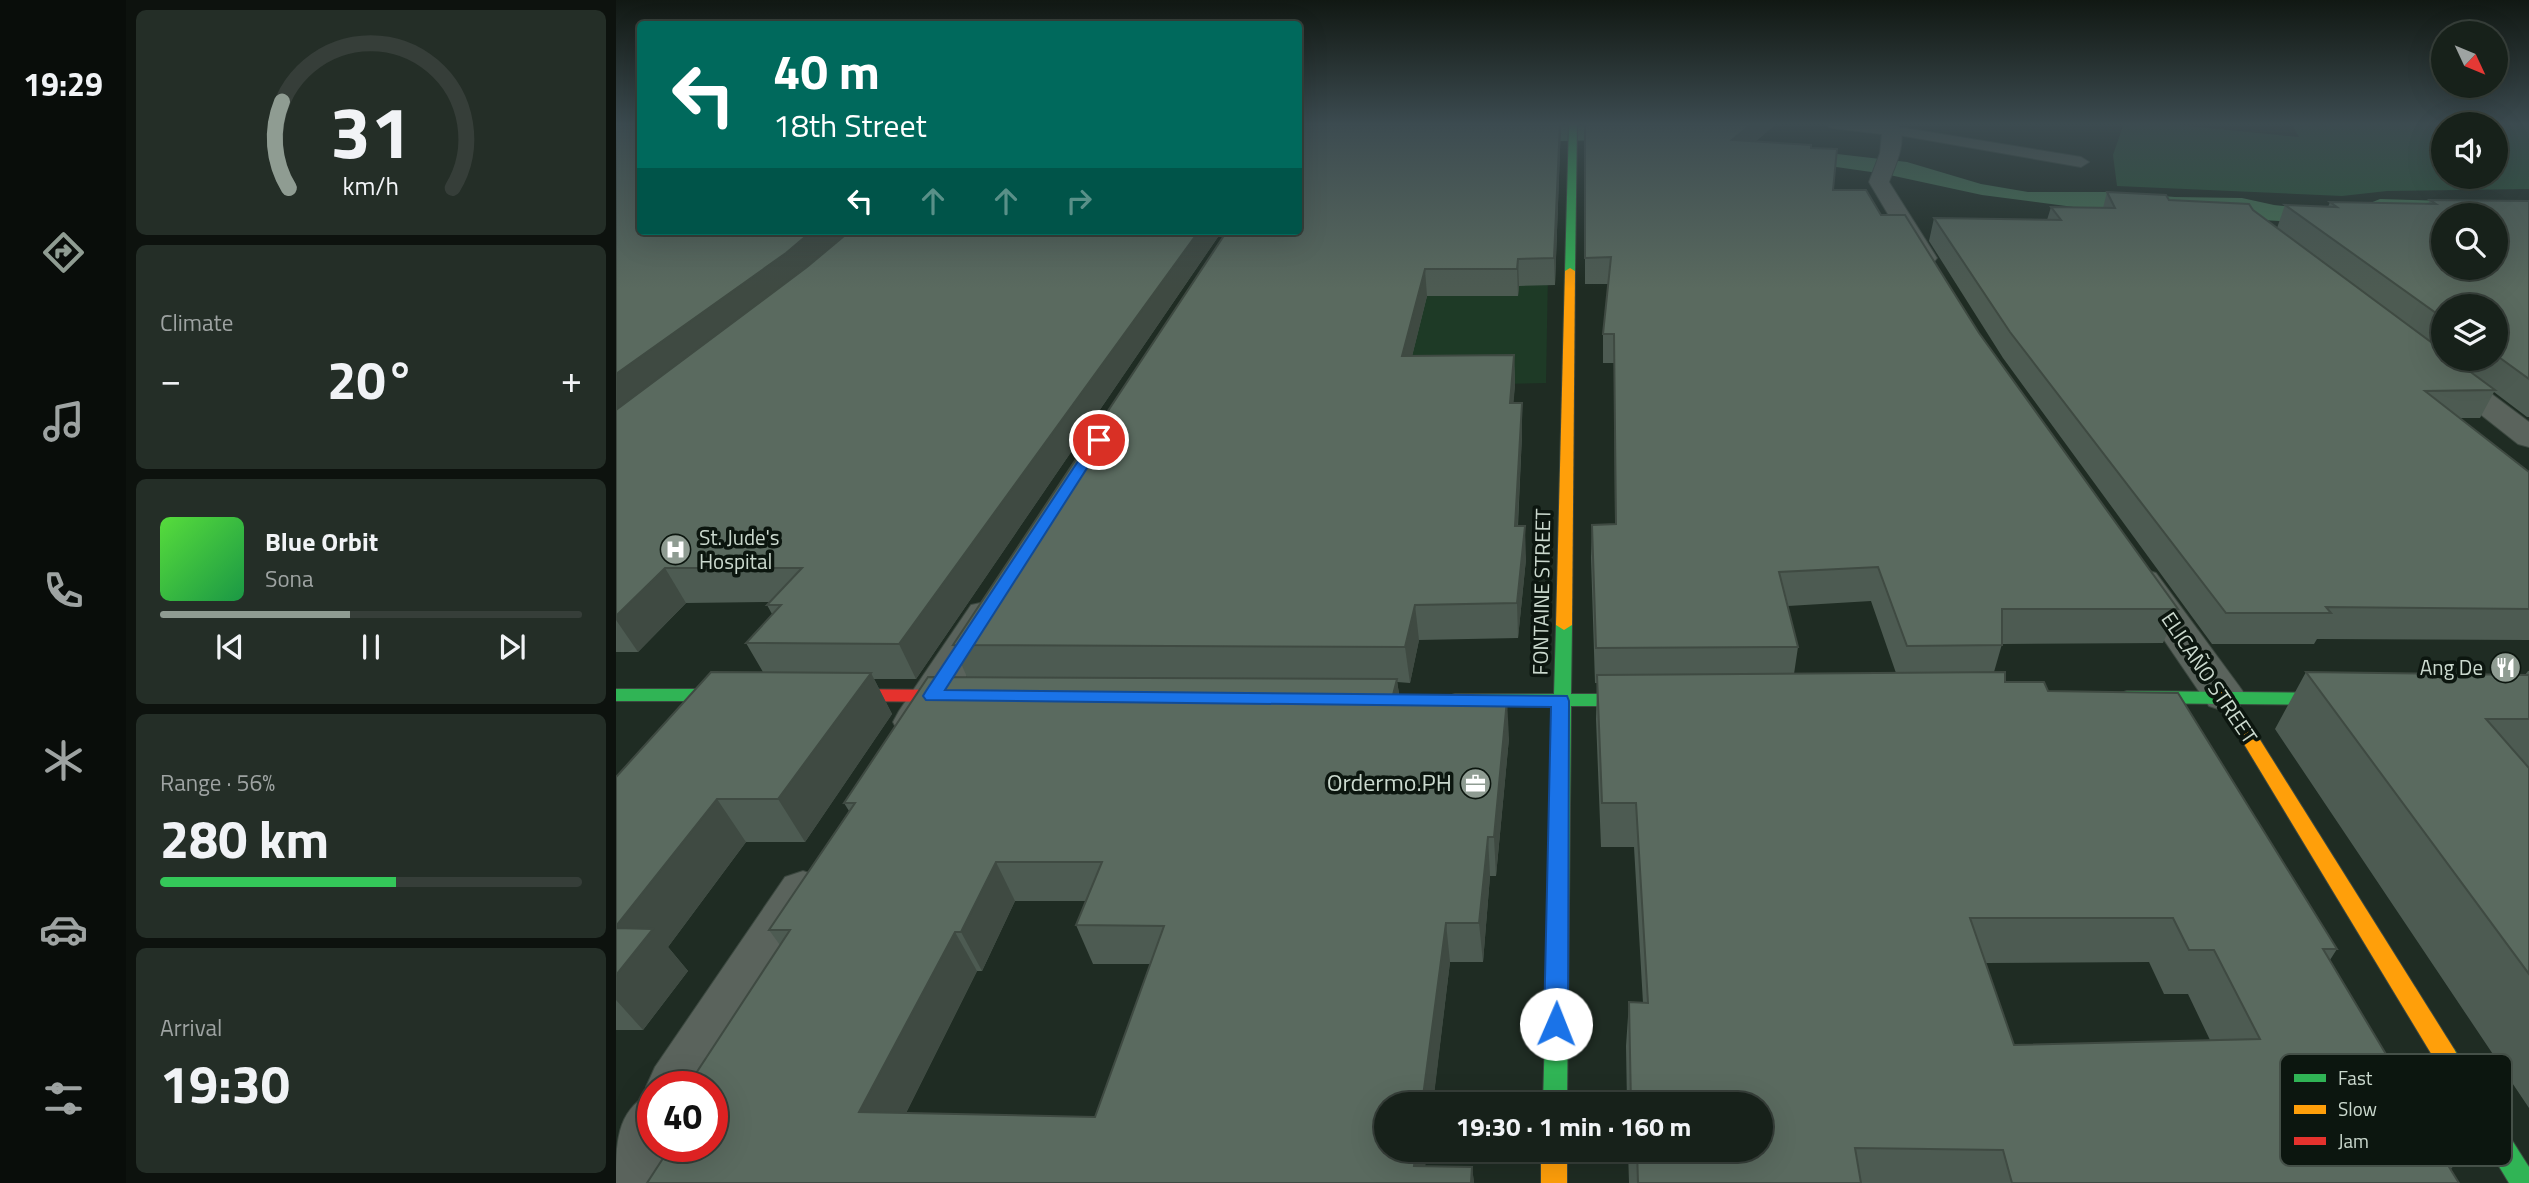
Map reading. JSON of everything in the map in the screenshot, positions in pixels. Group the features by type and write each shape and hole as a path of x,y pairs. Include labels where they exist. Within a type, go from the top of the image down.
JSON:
{"street":[{"name":"FONTAINE STREET","path":"1555,1092 1560,701 1572,178"},
{"path":"1889,178 1940,283"},
{"path":"2430,360 2529,437"},
{"name":"ELICAÑO STREET","path":"2130,562 2224,696 2445,1054"},
{"path":"894,753 1008,579"},
{"path":"616,695 753,695"},
{"path":"822,695 988,696"},
{"path":"2114,697 2224,696 2363,700"},
{"path":"1435,700 1671,700"},
{"path":"687,1071 827,857"},
{"path":"616,1179 637,1147"},
{"path":"1554,1162 1554,1183"},
{"name":"ELICAÑO STREET","path":"2512,1164 2524,1183"}],"shaded area":[{"path":"1904,178 1962,178 2028,192 2110,192 2242,198 2327,211 2358,208 2380,199 2453,203 2431,203 2431,217 2298,222 2104,211 1982,195"},
{"path":"2116,178 2431,178 2431,189 2508,189 2508,178 2529,178 2529,189 2387,191 2342,196 2117,186"},
{"path":"1549,216 1546,383 1363,387 1342,242"}],"building":[{"path":"616,178 637,178 637,235 807,235 786,253 616,374"},
{"path":"1302,178 1558,178 1554,258 1518,259 1517,269 1425,269 1402,356 1514,355 1510,403 1522,403 1515,526 1525,526 1517,603 1415,605 1405,647 953,645 1224,235 1302,235"},
{"path":"1585,178 1834,178 1833,190 1866,190 1881,215 1905,215 1979,333 2178,609 2002,609 2002,645 1907,646 1878,567 1779,572 1798,647 1596,648 1592,525 1616,524 1614,334 1603,334 1611,257 1585,258"},
{"path":"2107,192 2166,195 2169,200 2249,204 2253,210 2431,342 2431,371 2469,371 2495,390 2425,391 2529,472 2529,609 2326,607 2331,613 2226,613 2010,332 1934,218 2061,220 2051,207 2115,208"},
{"path":"2430,200 2529,201 2529,379 2508,364 2508,294 2431,294 2431,309 2285,205 2337,207 2330,202 2431,204 2431,280 2508,280 2508,203 2434,203"},
{"path":"845,235 1196,235 899,644 746,643 781,605 767,605 802,568 665,568 616,616 616,410 807,267"},
{"path":"711,672 871,673 778,799 717,799 616,926 616,777"},
{"path":"2005,672 2005,682 2044,682 2048,691 2178,693 2337,949 2323,949 2386,1054 2280,1054 2280,1166 2453,1166 2449,1167 2459,1183 2012,1183 2003,1150 1855,1148 1861,1183 1638,1183 1637,1162 1773,1162 1773,1092 1631,1092 1629,1002 1648,1003 1636,803 1602,803 1597,675","holes":["1970,918 2173,918 2189,950 2214,950 2260,1039 2014,1045"]},
{"path":"2306,672 2529,675 2529,719 2486,719 2529,768 2529,974"},
{"path":"928,677 1397,679 1392,699 1507,700 1494,837 1488,837 1479,923 1446,923 1424,1092 1374,1092 1374,1162 1472,1167 1471,1183 647,1183 661,1162 728,1162 728,1071 697,1071 790,930 769,930 855,803 844,803","holes":["996,862 1102,862 1076,925 1164,926 1095,1117 859,1112 955,932 961,932"]},
{"path":"616,928 653,929 616,975"}],"traffic: fast":[{"path":"1570,271 1572,178"},
{"path":"1555,1092 1564,625"},
{"path":"616,695 743,695"},
{"path":"2127,697 2343,699"},
{"path":"1455,700 1650,700"},
{"path":"2512,1164 2524,1183"}],"traffic: slow":[{"path":"1564,625 1570,271"},
{"path":"2224,696 2444,1054"},
{"path":"1554,1162 1554,1183"}],"traffic: jam":[{"path":"832,695 967,696"}],"place":[{"name":"St. Jude's Hospital","path":"676,550"},
{"name":"Ang De","path":"2506,668"},
{"name":"Ordermo.PH","path":"1475,783"}],"route":[{"path":"1099,440 932,696 1560,701 1556,1024"}]}
